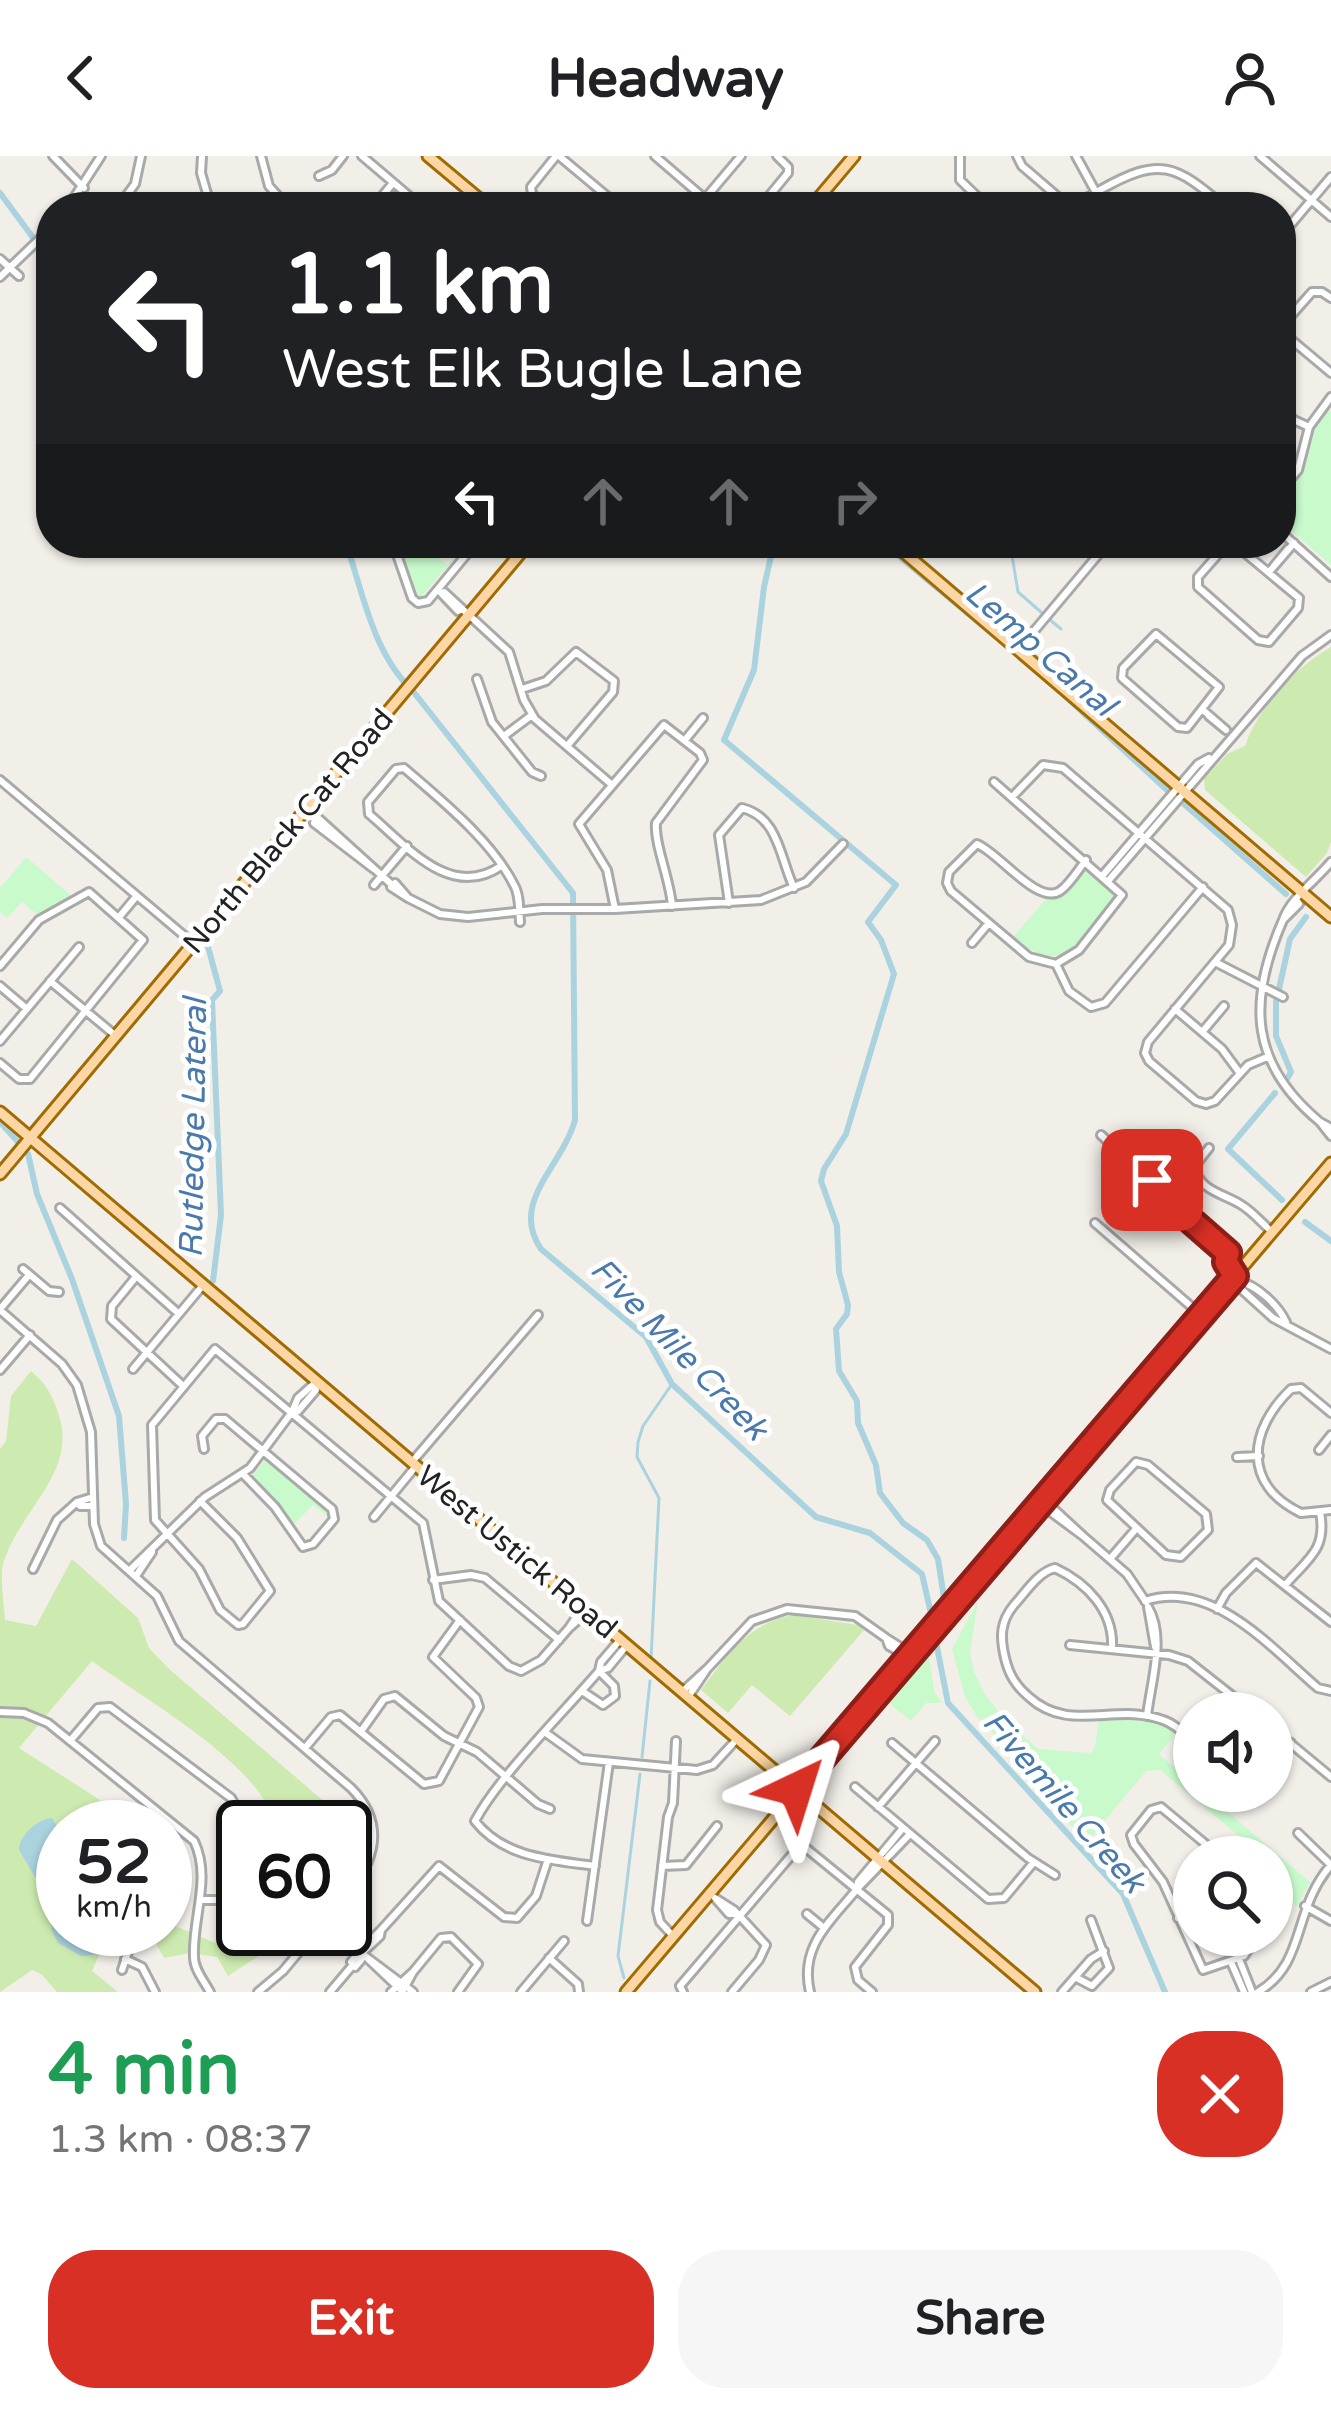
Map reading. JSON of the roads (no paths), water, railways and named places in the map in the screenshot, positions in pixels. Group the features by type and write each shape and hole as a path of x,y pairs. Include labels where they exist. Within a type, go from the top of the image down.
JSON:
{"main road":[{"path":"428,156 471,192"},
{"path":"824,192 854,156"},
{"name":"North Black Cat Road","path":"0,1174 310,815 465,613 515,558"},
{"path":"911,558 1301,898 1331,917"},
{"name":"West Ustick Road","path":"0,1112 1035,1992"},
{"path":"626,1992 1331,1162"}],"street":[{"path":"53,156 84,188"},
{"path":"81,192 100,156"},
{"path":"129,192 141,156"},
{"path":"202,156 206,192"},
{"path":"261,156 274,192"},
{"path":"319,176 332,170 343,156"},
{"path":"362,156 404,192"},
{"path":"533,192 558,156 602,192"},
{"path":"655,156 698,192"},
{"path":"772,192 789,170 777,156"},
{"path":"1017,156 1052,192"},
{"path":"1076,156 1094,192"},
{"path":"1259,156 1331,217"},
{"path":"712,192 739,157"},
{"path":"959,158 959,180 972,192"},
{"path":"1097,192 1129,172 1163,166 1191,178 1207,192"},
{"path":"1296,219 1331,177"},
{"path":"386,192 393,183"},
{"path":"0,278 36,242"},
{"path":"0,259 19,276"},
{"path":"1296,311 1317,291 1331,298"},
{"path":"1296,342 1331,373"},
{"path":"1296,472 1309,427 1331,397"},
{"path":"1296,418 1309,427"},
{"path":"1296,550 1331,577"},
{"path":"398,558 418,603 439,591 464,558"},
{"path":"1019,649 1094,558"},
{"path":"1218,558 1197,583 1200,590 1266,643 1300,602 1272,569 1254,558"},
{"path":"1272,569 1281,558"},
{"path":"439,591 509,652 532,715 611,784"},
{"path":"1156,634 1219,687 1206,713 1184,729 1123,681 1121,674 1156,634"},
{"path":"1106,877 1230,733 1302,656 1331,635"},
{"path":"522,689 546,681 576,652 615,685 567,746"},
{"path":"477,679 486,710 532,772 541,776"},
{"path":"1206,713 1230,733"},
{"path":"504,736 532,715"},
{"path":"685,740 703,718"},
{"path":"615,909 608,870 579,826 664,725 703,760 656,823 672,906"},
{"path":"1012,797 1035,770 1052,764 1063,768 1221,902 1232,919 1229,945 1148,1042 1145,1053 1196,1101 1206,1104 1215,1101 1239,1072 1267,1057"},
{"path":"501,866 479,878 449,877 367,808 395,769 404,768 460,817 501,866 517,890 520,922"},
{"path":"0,780 194,944"},
{"path":"994,782 1012,797 1106,877 1122,895 1079,950 1056,964 1029,957 951,891 946,883 950,872 977,844 1038,892 1050,895 1061,890 1086,860"},
{"path":"729,903 718,839 743,808 772,830 794,888"},
{"path":"310,815 401,896 452,916 761,900 794,888 820,871 843,844"},
{"path":"374,886 407,846"},
{"path":"1331,862 1301,898 1288,906 1282,920 1264,988 1259,1033 1285,1089 1331,1132"},
{"path":"1056,964 1070,991 1085,1005 1099,1007 1203,887"},
{"path":"0,966 39,920 91,892 143,940 25,1082 0,1064"},
{"path":"120,916 136,898"},
{"path":"972,943 988,924"},
{"path":"0,1041 79,947"},
{"path":"1215,962 1283,998"},
{"path":"50,981 116,1036"},
{"path":"0,986 27,1009"},
{"path":"1202,1032 1224,1006"},
{"path":"1175,1009 1227,1054 1239,1072"},
{"path":"1101,1135 1224,1250 1236,1278 1280,1310 1286,1322 1306,1338 1331,1349"},
{"path":"1209,1148 1194,1171 1216,1194 1241,1205 1272,1232"},
{"path":"60,1208 179,1313"},
{"path":"1095,1223 1201,1315"},
{"path":"59,1292 50,1292 26,1272 0,1310 62,1364 80,1393 91,1432 94,1529 101,1546 157,1596 185,1646 361,1800"},
{"path":"136,1277 110,1315 182,1385"},
{"path":"133,1369 204,1284"},
{"path":"374,1517 538,1315"},
{"path":"0,1370 29,1335"},
{"path":"200,1501 237,1538 270,1591 243,1624 220,1610 200,1569 155,1520 150,1432 155,1417 211,1351 225,1353 425,1528 439,1601 509,1666 525,1669 541,1660 585,1609"},
{"path":"132,1574 200,1501 243,1474 309,1384 315,1383"},
{"path":"1331,1413 1296,1388 1264,1420 1258,1438 1263,1481 1272,1491 1295,1510 1331,1510"},
{"path":"204,1449 202,1436 220,1417 334,1514 308,1547 296,1543 275,1507 243,1474"},
{"path":"1319,1450 1331,1435"},
{"path":"1237,1457 1259,1456"},
{"path":"1144,1463 1206,1514 1208,1530 1181,1557 1171,1557 1136,1529 1107,1500 1131,1465 1144,1463"},
{"path":"33,1569 57,1520 77,1502 93,1502"},
{"path":"1042,1502 1133,1581 1146,1604 1156,1625 1147,1716"},
{"path":"1286,1584 1321,1544 1320,1512"},
{"path":"1110,1559 1136,1529"},
{"path":"1217,1609 1256,1563 1331,1622"},
{"path":"1112,1648 1113,1632 1105,1610 1055,1568 1045,1570 1010,1611 1001,1630 1011,1677 1043,1709 1066,1718 1114,1713 1147,1716 1173,1725"},
{"path":"434,1580 485,1578 559,1640"},
{"path":"1146,1604 1184,1596 1217,1609 1241,1623 1318,1688 1329,1691"},
{"path":"685,1695 737,1634 758,1618 800,1609 855,1616 894,1641 907,1657"},
{"path":"305,1748 331,1717 340,1715 424,1784 435,1784 478,1712 478,1702 433,1658 460,1620"},
{"path":"595,1866 509,1848 475,1821 599,1671 601,1662 624,1642"},
{"path":"1070,1646 1155,1650 1188,1660 1228,1692"},
{"path":"582,1690 598,1703 612,1700 614,1686 599,1671"},
{"path":"362,1731 390,1696 399,1698 550,1809"},
{"path":"70,1741 98,1708 105,1707 151,1736 230,1800"},
{"path":"0,1712 37,1718 194,1841 199,1851 201,1900 194,1959 210,1992"},
{"path":"546,1733 576,1756 697,1769 712,1765 737,1739"},
{"path":"673,1936 657,1916 676,1741"},
{"path":"878,1807 935,1742"},
{"path":"892,1743 1055,1875"},
{"path":"1293,1745 1331,1777"},
{"path":"587,1921 609,1762"},
{"path":"855,1787 995,1901 1004,1898 1034,1862"},
{"path":"1173,1907 1158,1874 1131,1837 1157,1807 1194,1836"},
{"path":"662,1866 686,1865 717,1826"},
{"path":"808,1991 809,1953 824,1928 906,1830"},
{"path":"1235,1960 1251,1992 1278,1977 1289,1962 1305,1906 1331,1865 1298,1833"},
{"path":"682,1989 736,1915 802,1844 888,1916 888,1925 854,1971 872,1992"},
{"path":"372,1947 435,1868 444,1867 513,1920 536,1896 548,1859"},
{"path":"712,1896 766,1945 732,1992"},
{"path":"201,1900 216,1900"},
{"path":"1305,1906 1331,1922"},
{"path":"807,1914 824,1928"},
{"path":"1075,1977 1092,1986 1109,1968 1091,1920"},
{"path":"365,1956 401,1989 441,1938 451,1937 478,1964 458,1992"},
{"path":"521,1992 564,1941"},
{"path":"1063,1992 1104,1951"},
{"path":"122,1970 126,1956"},
{"path":"258,1992 296,1956"},
{"path":"330,1992 361,1956"},
{"path":"1196,1956 1202,1970 1242,1956"},
{"path":"549,1958 580,1990"},
{"path":"125,1959 142,1967 155,1992"},
{"path":"1311,1992 1331,1982"}],"water":[{"path":"36,1825 36,1879 19,1850"}],"waterway":[{"name":"Five Mile Creek","path":"0,193 36,242"},
{"name":"Five Mile Creek","path":"351,558 371,621 399,675 573,893 575,1120 534,1200 533,1232 541,1249 646,1337 672,1384 816,1517 870,1533 922,1574 932,1618"},
{"path":"771,558 754,670 724,740 896,885 868,922 894,974 846,1134 821,1181 837,1226 839,1272 848,1305 836,1329 839,1371 857,1401 858,1423 876,1465 880,1493 903,1523 927,1540 938,1559 944,1598"},
{"name":"Lemp Canal","path":"901,558 995,636"},
{"path":"919,558 1018,641"},
{"path":"1012,558 1018,592 1041,612"},
{"path":"1049,619 1061,629"},
{"path":"1026,648 1070,684"},
{"name":"Lemp Canal","path":"1064,695 1167,790"},
{"name":"Lemp Canal","path":"1184,804 1286,894"},
{"name":"Rutledge Lateral","path":"213,1281 221,1215 212,1000 220,991 207,943 209,932 267,864 277,862"},
{"path":"1279,989 1290,939 1306,917"},
{"path":"1276,1001 1276,1036 1291,1072 1287,1079"},
{"path":"1275,1093 1228,1149 1282,1200"},
{"path":"0,1122 18,1142"},
{"path":"28,1154 37,1194 119,1416 124,1538"},
{"path":"1305,1222 1331,1241"},
{"path":"651,1659 659,1498 637,1457 638,1442 643,1426 672,1384"},
{"name":"Fivemile Creek","path":"936,1642 948,1703 1123,1894 1165,1992"},
{"path":"642,1757 650,1681"},
{"path":"624,1978 618,1956 640,1774"}]}
